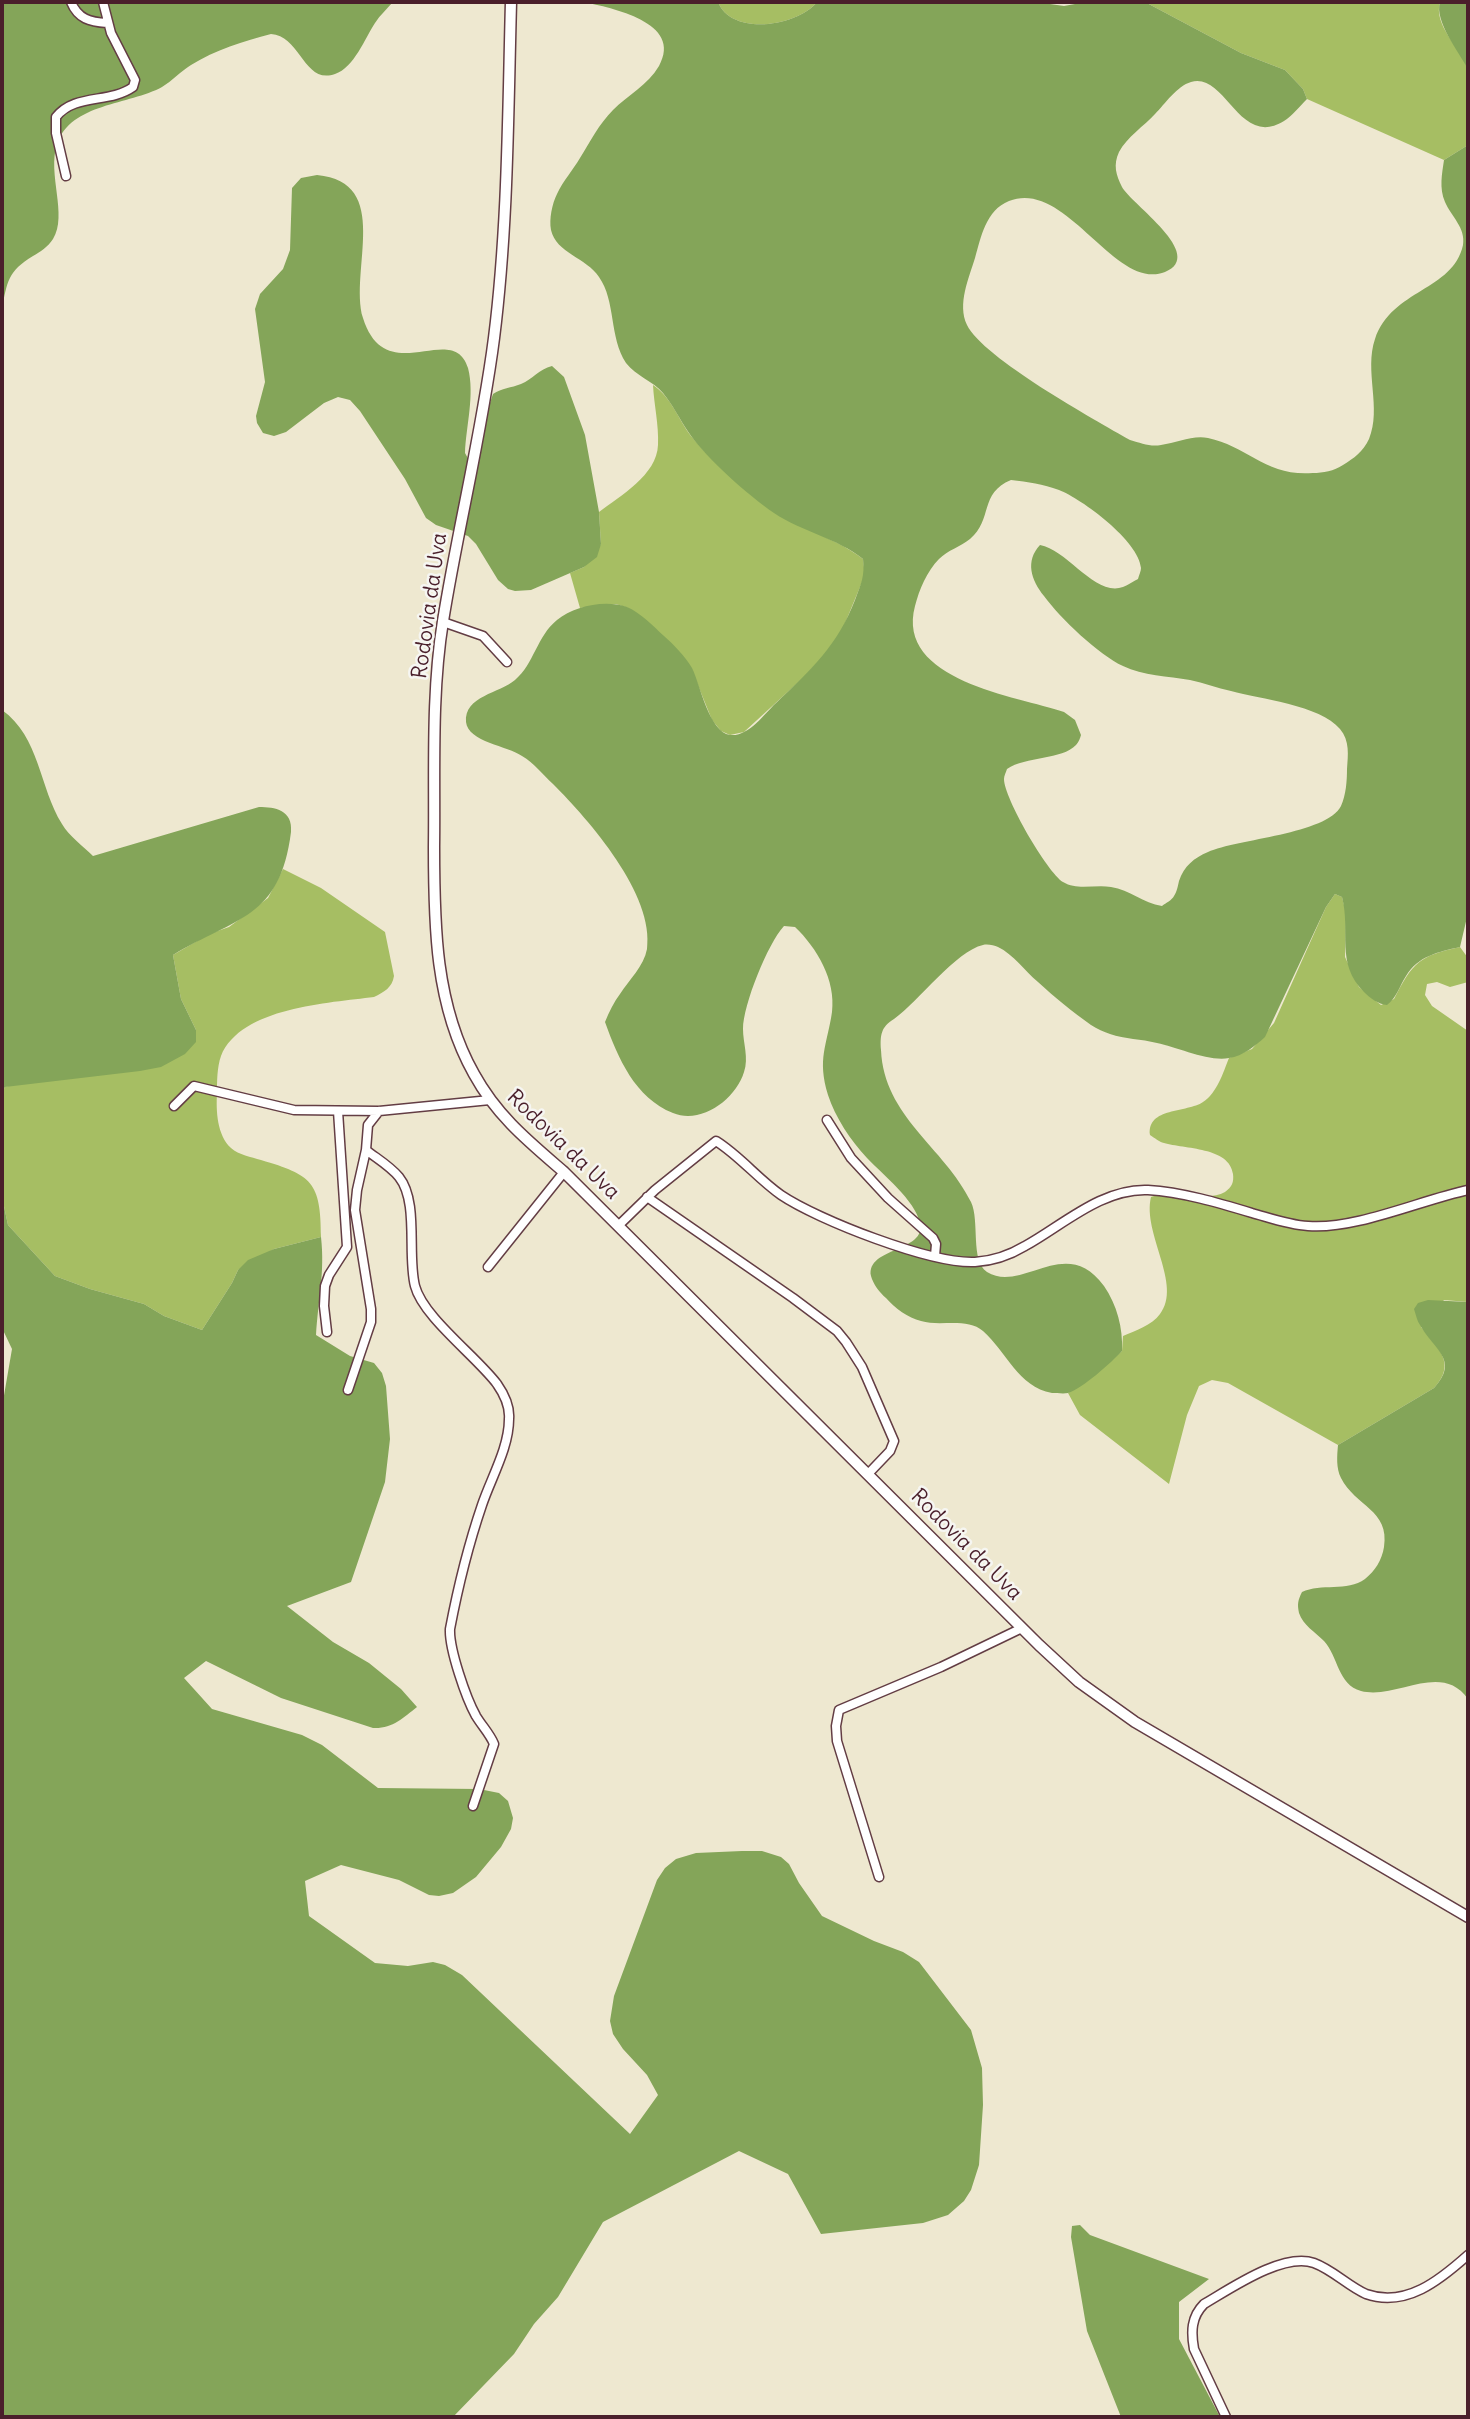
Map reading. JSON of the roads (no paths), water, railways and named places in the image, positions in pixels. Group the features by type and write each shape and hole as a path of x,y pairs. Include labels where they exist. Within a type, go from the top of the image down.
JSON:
{"street":[{"path":"71,2 80,16 94,22 107,23"},
{"path":"66,176 56,133 56,117 69,104 112,97 133,87 135,80 107,23 103,2"},
{"name":"Rodovia da Uva","path":"511,2 498,305 489,371 443,622 438,675 435,784 436,942 448,1012 463,1053 490,1100 509,1124 564,1172 1079,1682 1135,1722 1468,1917"},
{"path":"443,622 483,636 507,662"},
{"path":"174,1106 194,1086 294,1110 379,1111 490,1100"},
{"path":"327,1332 323,1296 325,1286 328,1275 347,1247 338,1111"},
{"path":"348,1390 371,1322 355,1210 368,1125 379,1111"},
{"path":"827,1120 851,1158 888,1198 933,1238 936,1244 935,1255"},
{"path":"618,1226 678,1170 716,1141 770,1187 802,1207 856,1231 935,1255 972,1262 1008,1255 1098,1202 1121,1192 1148,1190 1179,1195 1310,1227 1348,1223 1468,1190"},
{"path":"366,1150 399,1177 407,1191 416,1289 430,1312 499,1387 510,1415 505,1439 467,1551 449,1639 474,1713 491,1736 494,1745 473,1807"},
{"path":"488,1267 564,1172"},
{"path":"647,1197 793,1298 837,1331 846,1342 862,1367 894,1440 890,1451 869,1474"},
{"path":"879,1877 837,1741 839,1710 941,1667 1022,1628"},
{"path":"1226,2417 1194,2349 1193,2322 1204,2304 1266,2270 1285,2263 1304,2261 1315,2263 1366,2294 1374,2297 1396,2297 1430,2286 1468,2255"}]}
